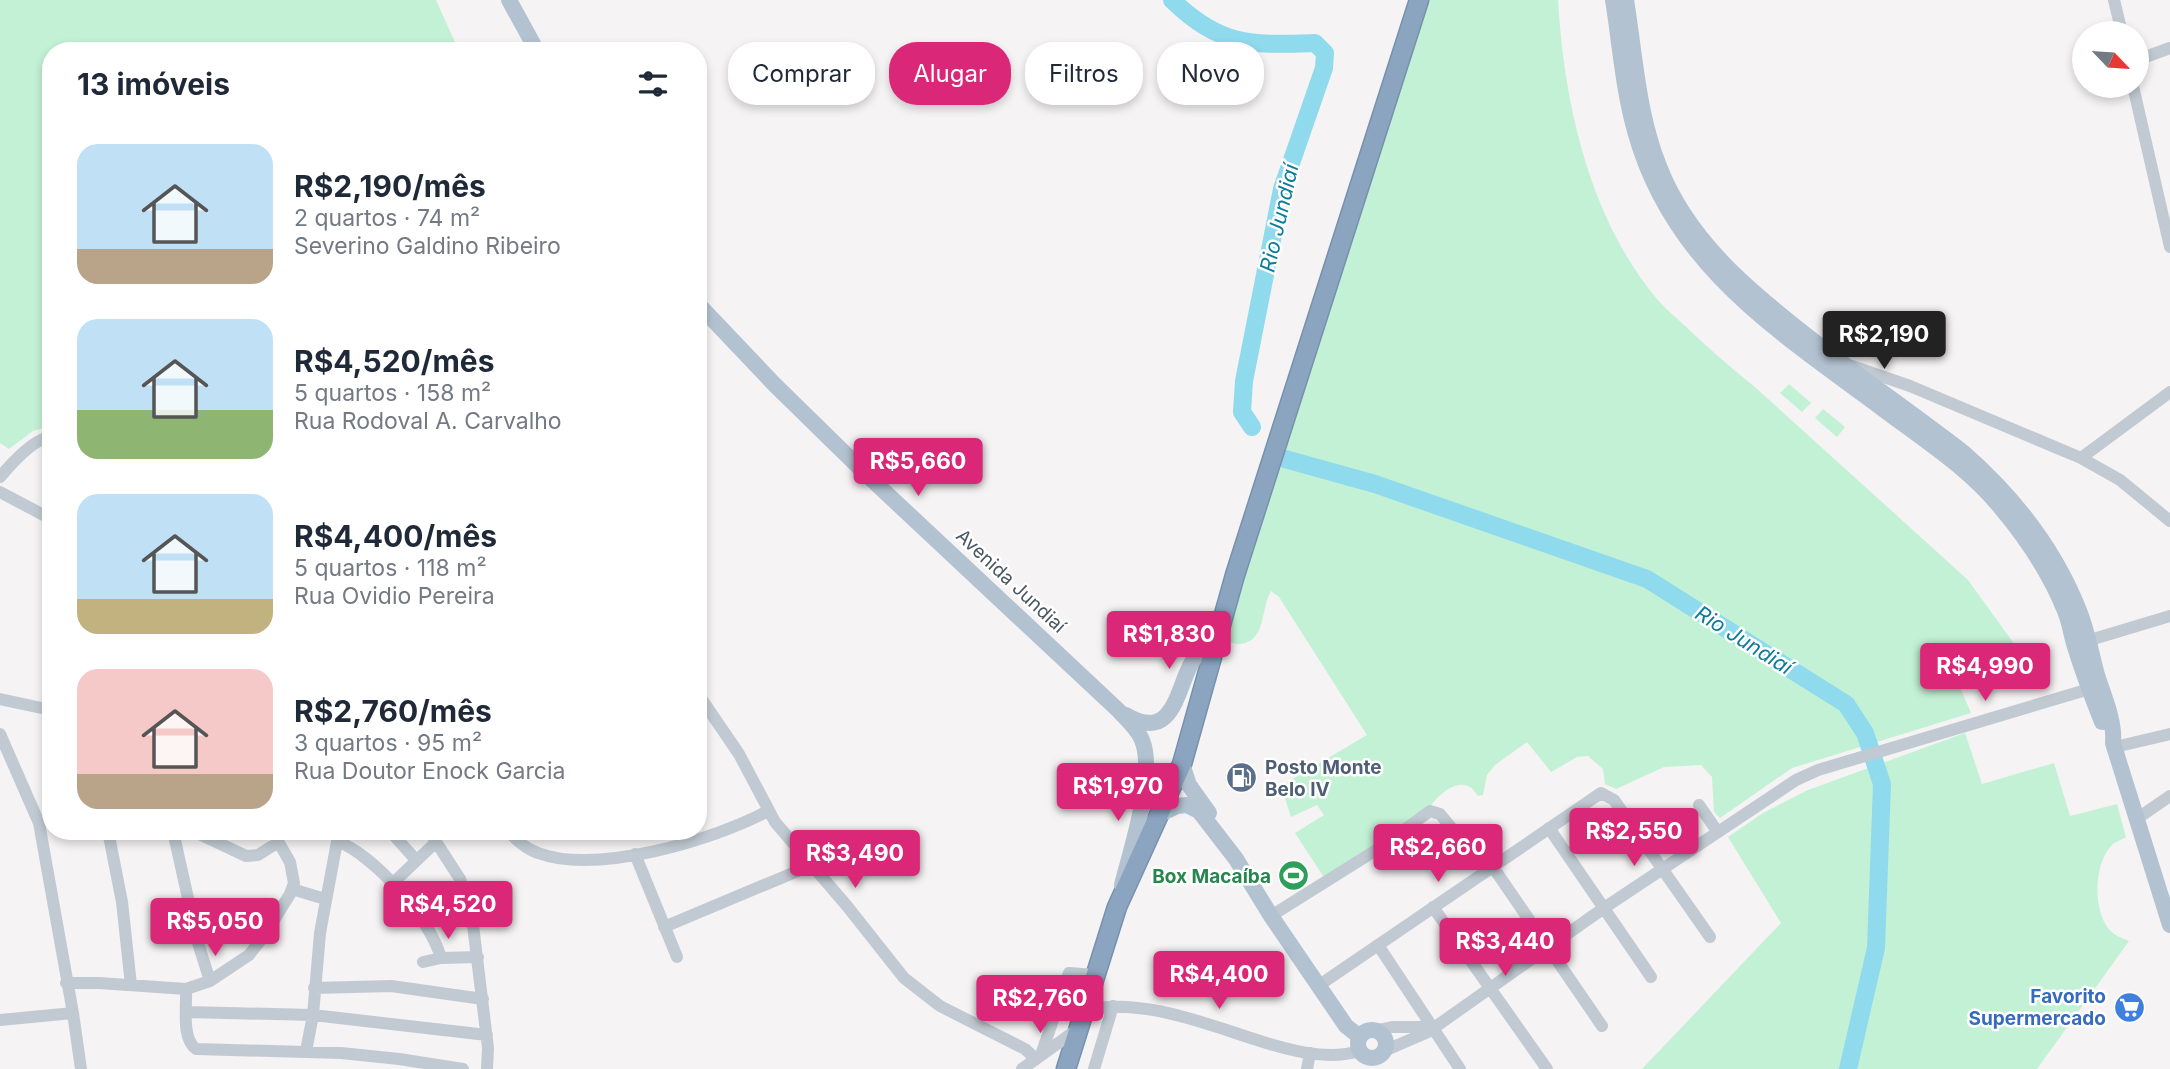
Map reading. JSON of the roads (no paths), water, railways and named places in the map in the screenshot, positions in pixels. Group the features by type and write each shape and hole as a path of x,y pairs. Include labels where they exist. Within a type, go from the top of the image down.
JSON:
{"highway":[{"path":"1066,1069 1117,907 1182,764 1286,412 1419,0"}],"main road":[{"path":"509,0 532,42"},
{"path":"1613,0 1632,118 1644,160 1668,210 1697,254 1717,277 1793,343 1838,368"},
{"path":"1626,0 1642,106 1650,139 1659,167 1676,201 1718,258 1741,282 1838,368 1954,463 2001,507 2053,583 2081,643 2107,736 2114,745 2170,925"},
{"name":"Avenida Jundiaí","path":"707,313 774,384 1118,710 1141,737 1146,754 1146,767 1140,810 1117,907"},
{"name":"Avenida Jundiaí","path":"1118,710 1143,723 1154,722 1163,717 1179,697 1193,659 1205,650 1215,647"},
{"path":"1182,764 1189,785 1215,822 1223,841"},
{"path":"1160,814 1177,806 1192,807 1223,841 1346,1026 1372,1050"}],"street":[{"path":"2114,0 2119,21"},
{"path":"2149,56 2170,48"},
{"path":"2136,98 2170,247"},
{"path":"1838,368 1910,386 2081,458 2120,480 2170,521"},
{"path":"2081,458 2170,392"},
{"path":"0,477 11,464 42,439"},
{"path":"0,492 42,514"},
{"path":"2081,643 2170,616"},
{"path":"1085,1010 1113,1006 1177,1016 1276,1046 1310,1053 1335,1054 1372,1050 1419,1037 1604,908 1796,780 1818,770 2094,687"},
{"path":"0,699 42,708"},
{"path":"707,707 739,754 768,811 782,831 904,978 950,1011 1039,1057"},
{"path":"0,734 5,760 28,796 42,838"},
{"path":"2114,745 2170,734"},
{"path":"1318,986 1601,793 1610,796 1710,937"},
{"path":"2138,818 2170,796"},
{"path":"1699,805 1717,831"},
{"path":"1271,916 1433,810 1444,817 1490,869 1602,1026"},
{"path":"707,837 768,811"},
{"path":"1549,828 1651,977"},
{"path":"42,840 81,1069"},
{"path":"110,840 121,901 131,985"},
{"path":"175,840 198,943 210,981"},
{"path":"212,840 249,857 265,851 273,840"},
{"path":"66,983 186,989 210,981 249,955 264,936 292,889 290,862 277,840"},
{"path":"306,1051 313,1015 325,899 337,840"},
{"path":"343,840 392,884 431,931 441,958"},
{"path":"398,840 416,860"},
{"path":"392,884 416,860 431,840"},
{"path":"435,840 460,879 474,924 487,1035 488,1067"},
{"path":"518,840 527,849 557,859 592,861 701,840"},
{"path":"635,853 677,957"},
{"path":"664,927 812,865"},
{"path":"292,889 325,899"},
{"path":"1433,907 1547,1069"},
{"path":"1378,945 1460,1069"},
{"path":"423,962 441,958 478,957"},
{"path":"1039,1057 1069,973 1095,975"},
{"path":"314,988 391,986 483,999"},
{"path":"186,989 189,1042 196,1049 306,1051 399,1059 463,1069"},
{"path":"1094,1069 1113,1006"},
{"path":"187,1012 313,1015 487,1035"},
{"path":"0,1020 73,1013"},
{"path":"1372,1050 1392,1027 1433,1027"},
{"path":"1022,1069 1079,1029"},
{"path":"1307,1069 1310,1053"}],"waterway":[{"name":"Rio Jundiaí","path":"1172,0 1206,27 1222,35 1254,43 1315,43 1325,53 1324,68 1282,189 1244,381 1242,412 1252,427"},
{"name":"Rio Jundiaí","path":"1285,459 1375,484 1647,579 1846,704 1865,733 1882,784 1876,948 1848,1069"}],"place":[{"name":"Posto Monte Belo IV","path":"1242,778"},
{"name":"Box Macaíba","path":"1294,876"},
{"name":"Favorito Supermercado","path":"2129,1007"}]}
